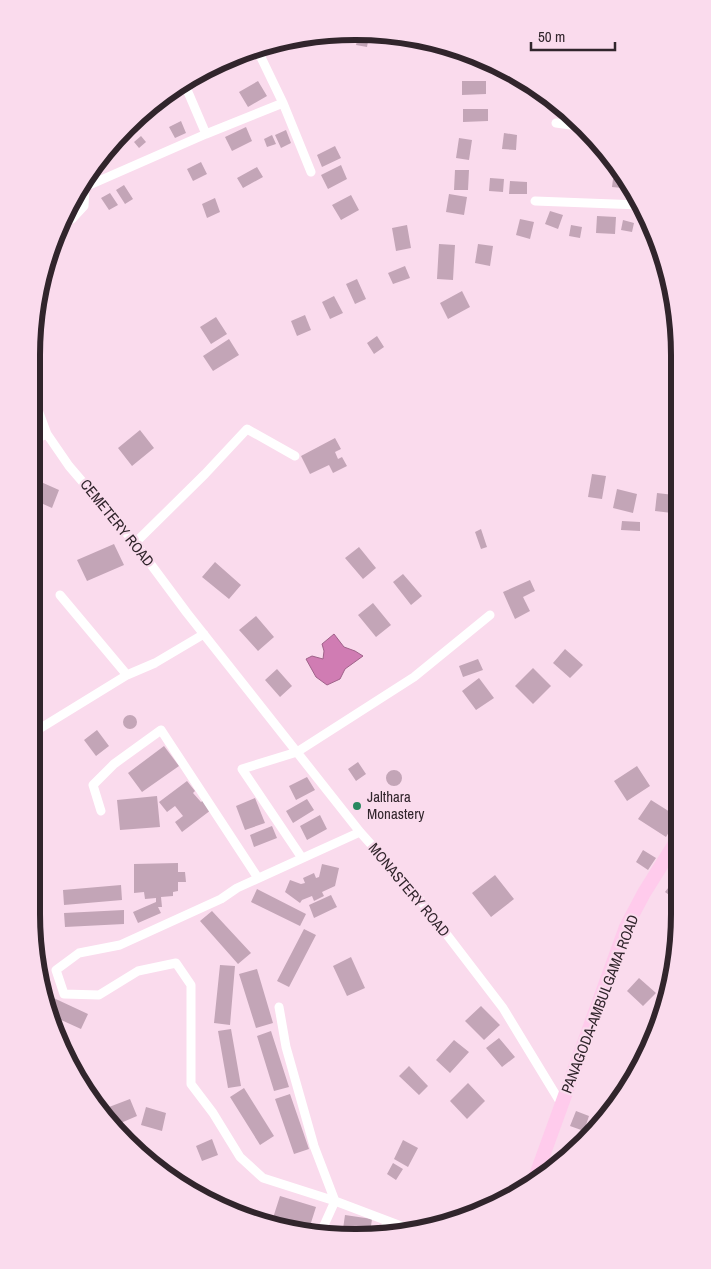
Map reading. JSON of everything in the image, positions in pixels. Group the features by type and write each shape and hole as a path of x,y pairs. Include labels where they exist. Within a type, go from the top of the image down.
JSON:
{"main road":[{"name":"PANAGODA-AMBULGAMA ROAD","path":"537,1171 626,927 644,893 671,850"}],"street":[{"path":"260,55 283,102 311,172"},
{"path":"187,89 206,134"},
{"path":"92,182 283,102"},
{"path":"556,123 572,125"},
{"path":"71,219 84,206 85,194"},
{"path":"535,201 633,206"},
{"name":"CEMETERY ROAD","path":"40,415 47,434 69,466 135,544 187,613"},
{"path":"135,544 247,429 295,456"},
{"path":"40,437 47,434"},
{"path":"60,595 127,674"},
{"name":"MONASTERY ROAD","path":"187,613 360,832 418,897 503,1008 562,1105"},
{"path":"302,858 242,769 297,752 414,677 490,615"},
{"path":"40,729 127,674 155,664 204,634"},
{"path":"101,811 93,785 114,764 161,730 258,878"},
{"path":"360,832 237,888 221,900 120,945 79,953 56,970 64,994 98,995 138,971 176,963 191,985 191,1084 213,1113 240,1156 264,1178 335,1201 400,1226"},
{"path":"279,1007 286,1047 312,1137 335,1201 323,1227"},
{"path":"385,1227 387,1221"}],"shaded area":[{"path":"334,634 344,647 363,656 345,669 340,679 327,685 316,677 306,659 312,656 323,659 324,651 322,644"}],"building":[{"path":"357,40 368,41 367,47 356,45"},
{"path":"258,81 267,96 248,107 239,92"},
{"path":"462,81 486,81 486,94 462,95"},
{"path":"160,107 162,110 147,118"},
{"path":"463,109 488,109 488,121 463,122"},
{"path":"181,121 186,133 175,138 169,127"},
{"path":"246,127 252,141 232,151 225,137"},
{"path":"286,130 291,143 281,148 275,135"},
{"path":"504,133 517,135 516,150 502,149"},
{"path":"272,135 276,144 267,147 264,139"},
{"path":"141,136 146,142 139,148 134,142"},
{"path":"459,138 472,140 469,160 456,158"},
{"path":"335,146 341,158 322,167 317,155"},
{"path":"201,162 207,174 193,181 187,169"},
{"path":"341,165 347,179 328,189 321,175"},
{"path":"257,167 263,177 243,188 237,178"},
{"path":"455,170 469,170 468,190 454,190"},
{"path":"490,178 504,179 503,192 489,191"},
{"path":"613,179 618,179 622,187 622,188 612,187"},
{"path":"510,181 527,182 527,194 509,194"},
{"path":"124,185 133,199 125,204 116,190"},
{"path":"110,193 118,205 109,210 101,198"},
{"path":"449,194 467,197 464,215 446,212"},
{"path":"351,195 359,210 341,220 332,205"},
{"path":"215,198 220,212 207,218 202,204"},
{"path":"550,211 563,215 558,229 545,224"},
{"path":"597,216 616,217 615,234 596,233"},
{"path":"520,219 534,222 530,239 516,235"},
{"path":"623,220 634,223 632,232 621,230"},
{"path":"407,225 411,248 396,251 392,228"},
{"path":"571,225 582,227 580,238 569,236"},
{"path":"439,244 455,245 453,280 437,279"},
{"path":"478,244 493,246 490,266 475,263"},
{"path":"405,266 410,278 393,284 388,273"},
{"path":"357,279 366,299 355,304 346,284"},
{"path":"462,291 470,307 448,319 440,303"},
{"path":"334,296 343,313 330,319 322,302"},
{"path":"305,315 311,330 297,336 291,321"},
{"path":"216,317 227,334 211,344 200,327"},
{"path":"377,336 384,347 374,354 367,343"},
{"path":"229,339 239,355 213,371 203,356"},
{"path":"140,430 154,448 132,466 118,448"},
{"path":"335,438 341,449 335,452 338,459 342,457 347,466 333,473 329,465 310,474 301,456"},
{"path":"592,474 606,476 602,499 588,497"},
{"path":"40,482 59,490 52,508 40,503"},
{"path":"617,489 637,494 633,513 613,508"},
{"path":"657,493 671,495 671,513 655,511"},
{"path":"622,521 640,522 640,531 621,530"},
{"path":"481,529 487,547 481,549 475,532"},
{"path":"114,544 124,565 87,581 77,560"},
{"path":"359,547 376,568 363,579 345,558"},
{"path":"215,562 241,585 229,599 202,577"},
{"path":"403,574 422,596 411,605 393,582"},
{"path":"530,580 535,591 523,597 530,611 515,619 503,592"},
{"path":"373,603 391,625 376,637 358,615"},
{"path":"256,616 274,637 258,651 239,630"},
{"path":"565,649 583,665 570,678 553,663"},
{"path":"478,659 483,670 463,677 459,666"},
{"path":"533,668 551,686 533,704 515,686"},
{"path":"277,669 292,686 280,697 265,680"},
{"path":"479,678 494,698 476,710 462,691"},
{"path":"130,715 135,717 137,722 135,727 130,729 125,727 123,722 125,717"},
{"path":"97,730 109,746 96,756 84,740"},
{"path":"164,746 179,766 142,792 128,773"},
{"path":"358,762 366,774 356,781 348,769"},
{"path":"637,766 650,786 627,801 614,781"},
{"path":"394,770 400,772 402,778 400,784 394,786 388,784 386,778 388,772"},
{"path":"307,777 315,790 296,800 289,786"},
{"path":"187,781 195,791 193,793 201,802 204,800 211,810 182,832 175,822 183,816 175,806 167,812 159,802"},
{"path":"157,796 160,827 120,830 117,800"},
{"path":"255,798 265,823 245,830 236,806"},
{"path":"307,799 314,810 293,823 286,811"},
{"path":"651,800 671,813 671,829 666,837 638,819"},
{"path":"320,815 327,829 307,840 300,826"},
{"path":"272,826 277,838 254,847 250,835"},
{"path":"643,850 656,858 648,870 636,862"},
{"path":"178,863 178,872 185,872 186,882 178,882 178,891 173,892 173,896 161,897 162,907 158,907 161,913 138,923 133,912 156,902 156,898 145,899 144,892 134,893 134,864"},
{"path":"322,864 339,868 335,886 322,892 324,896 314,901 312,896 302,900 300,903 285,892 290,880 301,884 305,883 303,878 314,873 316,878 319,877"},
{"path":"495,875 514,899 491,917 472,893"},
{"path":"671,884 671,896 665,892"},
{"path":"121,885 122,900 64,905 63,890"},
{"path":"257,889 306,914 300,926 251,902"},
{"path":"331,895 337,907 314,918 309,905"},
{"path":"124,910 124,924 65,927 64,913"},
{"path":"212,911 251,953 238,964 200,921"},
{"path":"304,929 316,935 289,987 277,981"},
{"path":"351,957 365,988 347,996 333,966"},
{"path":"220,965 235,966 230,1025 214,1023"},
{"path":"257,969 273,1023 256,1028 239,974"},
{"path":"639,978 656,993 643,1006 627,991"},
{"path":"52,997 88,1014 81,1029 58,1019"},
{"path":"481,1006 500,1025 484,1040 465,1021"},
{"path":"231,1029 241,1086 228,1088 218,1031"},
{"path":"271,1031 289,1087 274,1091 257,1036"},
{"path":"499,1038 515,1057 502,1067 486,1048"},
{"path":"454,1040 469,1052 450,1073 436,1060"},
{"path":"409,1066 428,1086 419,1095 399,1076"},
{"path":"468,1083 485,1101 467,1119 450,1101"},
{"path":"244,1088 274,1136 260,1145 230,1097"},
{"path":"290,1094 309,1149 294,1154 275,1099"},
{"path":"130,1099 137,1116 119,1124 112,1115 109,1107"},
{"path":"146,1107 166,1113 162,1131 141,1125"},
{"path":"576,1111 589,1116 584,1131 570,1126"},
{"path":"212,1139 218,1155 202,1161 196,1146"},
{"path":"403,1140 418,1148 408,1167 394,1159"},
{"path":"393,1163 403,1169 396,1180 387,1174"},
{"path":"280,1196 316,1207 310,1225 273,1218"},
{"path":"345,1215 372,1219 371,1228 343,1228"}],"place":[{"name":"Jalthara Monastery","path":"357,806"}]}
